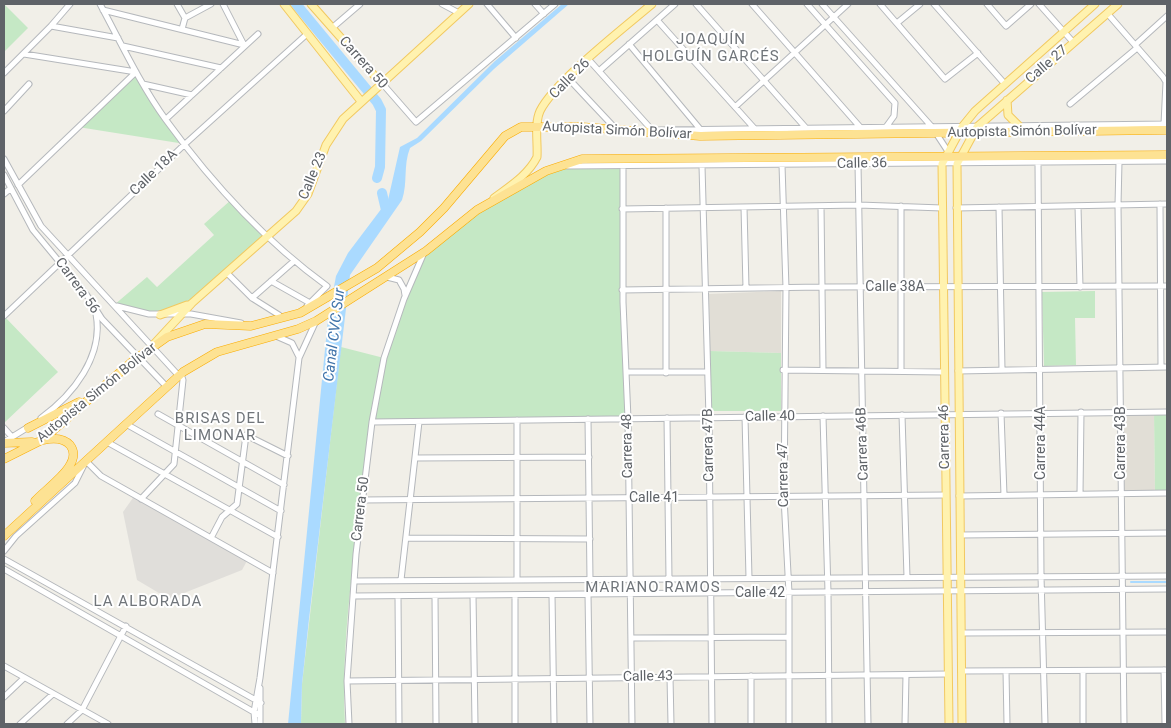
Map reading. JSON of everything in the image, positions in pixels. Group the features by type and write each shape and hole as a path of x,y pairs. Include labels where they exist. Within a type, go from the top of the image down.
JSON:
{"highway":[{"name":"Autopista Simón Bolívar","path":"4,459 42,440 93,394 152,346 179,332 205,324 251,326 300,314 377,268 420,232 444,208 505,136 515,129 525,127 582,127 700,136 833,131 1166,126"},
{"name":"Autopista Simón Bolívar","path":"4,536 21,518 180,375 217,352 276,336 320,319 426,251 477,210 556,167 582,158 888,160 1167,155"},
{"path":"28,428 93,394"},
{"path":"4,443 50,438 65,441 73,451 73,461 69,468 43,492 21,518"}],"main road":[{"name":"Carrera 50","path":"284,4 362,99"},
{"name":"Carrera 50","path":"311,4 379,84"},
{"name":"Calle 23","path":"152,346 192,303 268,238 304,201 332,135 342,119 469,4"},
{"name":"Calle 26","path":"477,210 528,170 537,157 538,127 540,112 544,104 568,78 652,4"},
{"name":"Calle 27","path":"960,130 974,111 1004,83 1095,4"},
{"name":"Calle 27","path":"975,130 1118,4"},
{"path":"1007,100 1008,114 1019,126"},
{"path":"525,127 538,138"},
{"name":"Carrera 46","path":"949,724 942,208 950,158 960,130"},
{"name":"Carrera 46","path":"962,724 956,208 950,158 975,130"},
{"path":"160,315 192,303"}],"street":[{"path":"4,73 70,4"},
{"path":"100,4 143,84 185,144 268,238 293,262 327,286 300,314"},
{"path":"177,4 185,18"},
{"path":"182,28 185,18 211,4"},
{"path":"223,4 244,45"},
{"path":"332,28 360,4"},
{"path":"442,4 459,13"},
{"path":"487,4 516,38 555,4"},
{"path":"535,4 544,14"},
{"name":"Calle 26","path":"599,71 675,4"},
{"path":"696,4 806,128"},
{"path":"752,4 860,127"},
{"path":"807,4 895,103 894,116 885,127"},
{"path":"822,4 934,130 950,158 1038,162 1167,161"},
{"path":"735,107 848,4"},
{"path":"880,4 946,80 978,53"},
{"path":"897,23 920,4"},
{"path":"934,4 1004,83"},
{"path":"987,4 1006,26 1031,4"},
{"path":"1039,4 1073,42"},
{"path":"103,10 182,28 244,45"},
{"path":"975,130 1019,126 1166,126 1166,82 1107,13"},
{"path":"1070,104 1167,16"},
{"path":"657,20 754,128"},
{"path":"51,26 118,38"},
{"path":"166,119 258,34"},
{"name":"Calle 18A","path":"4,316 185,144 307,34"},
{"name":"Carrera 50","path":"379,84 416,122 516,38"},
{"path":"629,44 700,129"},
{"path":"123,46 221,68"},
{"path":"24,54 136,72"},
{"path":"589,60 652,130"},
{"path":"18,185 136,72"},
{"path":"568,78 614,128"},
{"path":"4,111 30,84"},
{"path":"143,84 192,95"},
{"path":"582,127 652,130 806,128 833,131 860,127 885,127 934,130"},
{"name":"Carrera 56","path":"4,159 41,226 180,375"},
{"name":"Calle 36","path":"556,167 858,164 888,160"},
{"name":"Carrera 44A","path":"1038,162 1041,576 1045,724"},
{"name":"Carrera 43B","path":"1119,162 1124,724"},
{"name":"Carrera 46B","path":"858,164 868,724"},
{"name":"Carrera 47","path":"782,165 786,288 783,370 784,497 789,593 789,724"},
{"name":"Carrera 47B","path":"702,166 709,418 712,724"},
{"name":"Carrera 48","path":"623,167 622,290 628,419 632,724"},
{"name":"Carrera 56","path":"4,176 33,230 86,294 96,311 137,358 166,386"},
{"path":"4,194 11,188"},
{"path":"1160,204 1161,368"},
{"path":"956,208 1167,204"},
{"path":"622,209 859,205 942,208"},
{"path":"821,206 823,370"},
{"path":"901,206 901,371"},
{"path":"1078,206 1080,287"},
{"path":"744,207 746,288"},
{"path":"999,207 1002,370"},
{"path":"666,208 666,373"},
{"name":"Carrera 50","path":"349,724 347,682 354,581 372,422 384,358 404,299 418,264 426,251"},
{"path":"252,298 293,262"},
{"path":"227,273 252,298 281,318"},
{"path":"384,277 394,278 402,284 404,299"},
{"path":"271,281 310,303"},
{"name":"Calle 38A","path":"622,290 943,286 1120,288 1167,286"},
{"name":"Carrera 56","path":"114,305 127,310 160,315 214,317 251,326"},
{"path":"4,443 28,428 60,402 86,369 97,339 96,311"},
{"path":"255,724 299,358 320,319"},
{"path":"276,336 292,342 299,358"},
{"path":"958,371 1167,368"},
{"path":"783,370 944,372"},
{"path":"626,372 707,372"},
{"path":"141,499 174,464 183,380 180,375"},
{"path":"1080,494 1081,412"},
{"name":"Calle 40","path":"372,422 1167,412"},
{"path":"158,414 284,485"},
{"path":"1001,414 1004,495"},
{"path":"902,415 907,577"},
{"path":"823,416 828,592 829,724"},
{"path":"746,417 750,578"},
{"path":"667,418 669,579"},
{"path":"588,419 590,579"},
{"path":"517,420 517,580"},
{"path":"401,580 419,422"},
{"path":"126,424 281,511"},
{"path":"4,428 12,437"},
{"path":"210,538 222,517 238,504 246,435 288,456"},
{"path":"107,442 278,537"},
{"path":"415,458 589,457"},
{"path":"4,551 16,536 75,483 86,461 101,476 274,573"},
{"path":"959,496 1167,493"},
{"name":"Calle 41","path":"362,500 946,495"},
{"path":"960,536 1167,533"},
{"path":"406,538 590,539"},
{"path":"4,559 258,702"},
{"path":"4,569 256,713 260,724"},
{"name":"Calle 42","path":"354,581 1167,576"},
{"name":"Calle 42","path":"353,596 1167,589"},
{"path":"588,594 590,724"},
{"path":"473,595 475,724"},
{"path":"515,595 515,724"},
{"path":"552,595 554,724"},
{"path":"398,596 399,724"},
{"path":"435,596 436,724"},
{"path":"110,628 114,627 113,619"},
{"path":"67,724 82,710 126,626"},
{"path":"961,633 1167,632"},
{"path":"631,638 789,636"},
{"path":"4,666 108,724"},
{"path":"961,671 1166,670 1165,724"},
{"path":"1006,671 1007,724"},
{"path":"1083,671 1084,724"},
{"name":"Calle 43","path":"347,682 948,674"},
{"path":"905,724 906,675"},
{"path":"751,676 751,724"},
{"path":"670,677 671,724"},
{"path":"4,697 24,678"},
{"path":"20,724 53,694"}],"shaded area":[{"path":"781,291 781,353 710,351 709,294"},
{"path":"1121,412 1154,412 1155,493 1122,494"},
{"path":"135,495 248,559 242,570 169,599 137,580 123,512"}],"green space":[{"path":"4,4 28,28 4,52"},
{"path":"136,72 185,144 78,127"},
{"path":"556,167 623,167 622,209 628,419 372,422 348,611 345,648 345,724 301,724 302,684 341,347 384,358 421,258 468,217"},
{"path":"232,199 268,238 181,315 149,314 114,305 147,277 157,287 214,235 204,224"},
{"path":"1095,291 1095,318 1075,318 1076,365 1044,366 1042,292"},
{"path":"4,316 58,372 4,423"},
{"path":"710,351 781,353 781,411 712,411"},
{"path":"1154,412 1167,412 1167,493 1155,493"}],"water":[{"name":"Canal CVC Sur","path":"562,4 569,4 494,69 421,141 410,148 402,200 350,275 309,619 302,684 301,724 288,724 328,319 336,276 348,253 388,200 400,147 417,138 495,61"}],"waterway":[{"path":"296,4 377,102 381,110 380,167 377,178"},
{"path":"382,193 386,210"},
{"path":"1131,582 1167,582"}],"district":[{"name":"JOAQUÍN HOLGUÍN GARCÉS","path":"711,48"},
{"name":"BRISAS DEL LIMONAR","path":"220,428"},
{"name":"MARIANO RAMOS","path":"653,588"},
{"name":"LA ALBORADA","path":"148,602"}]}
